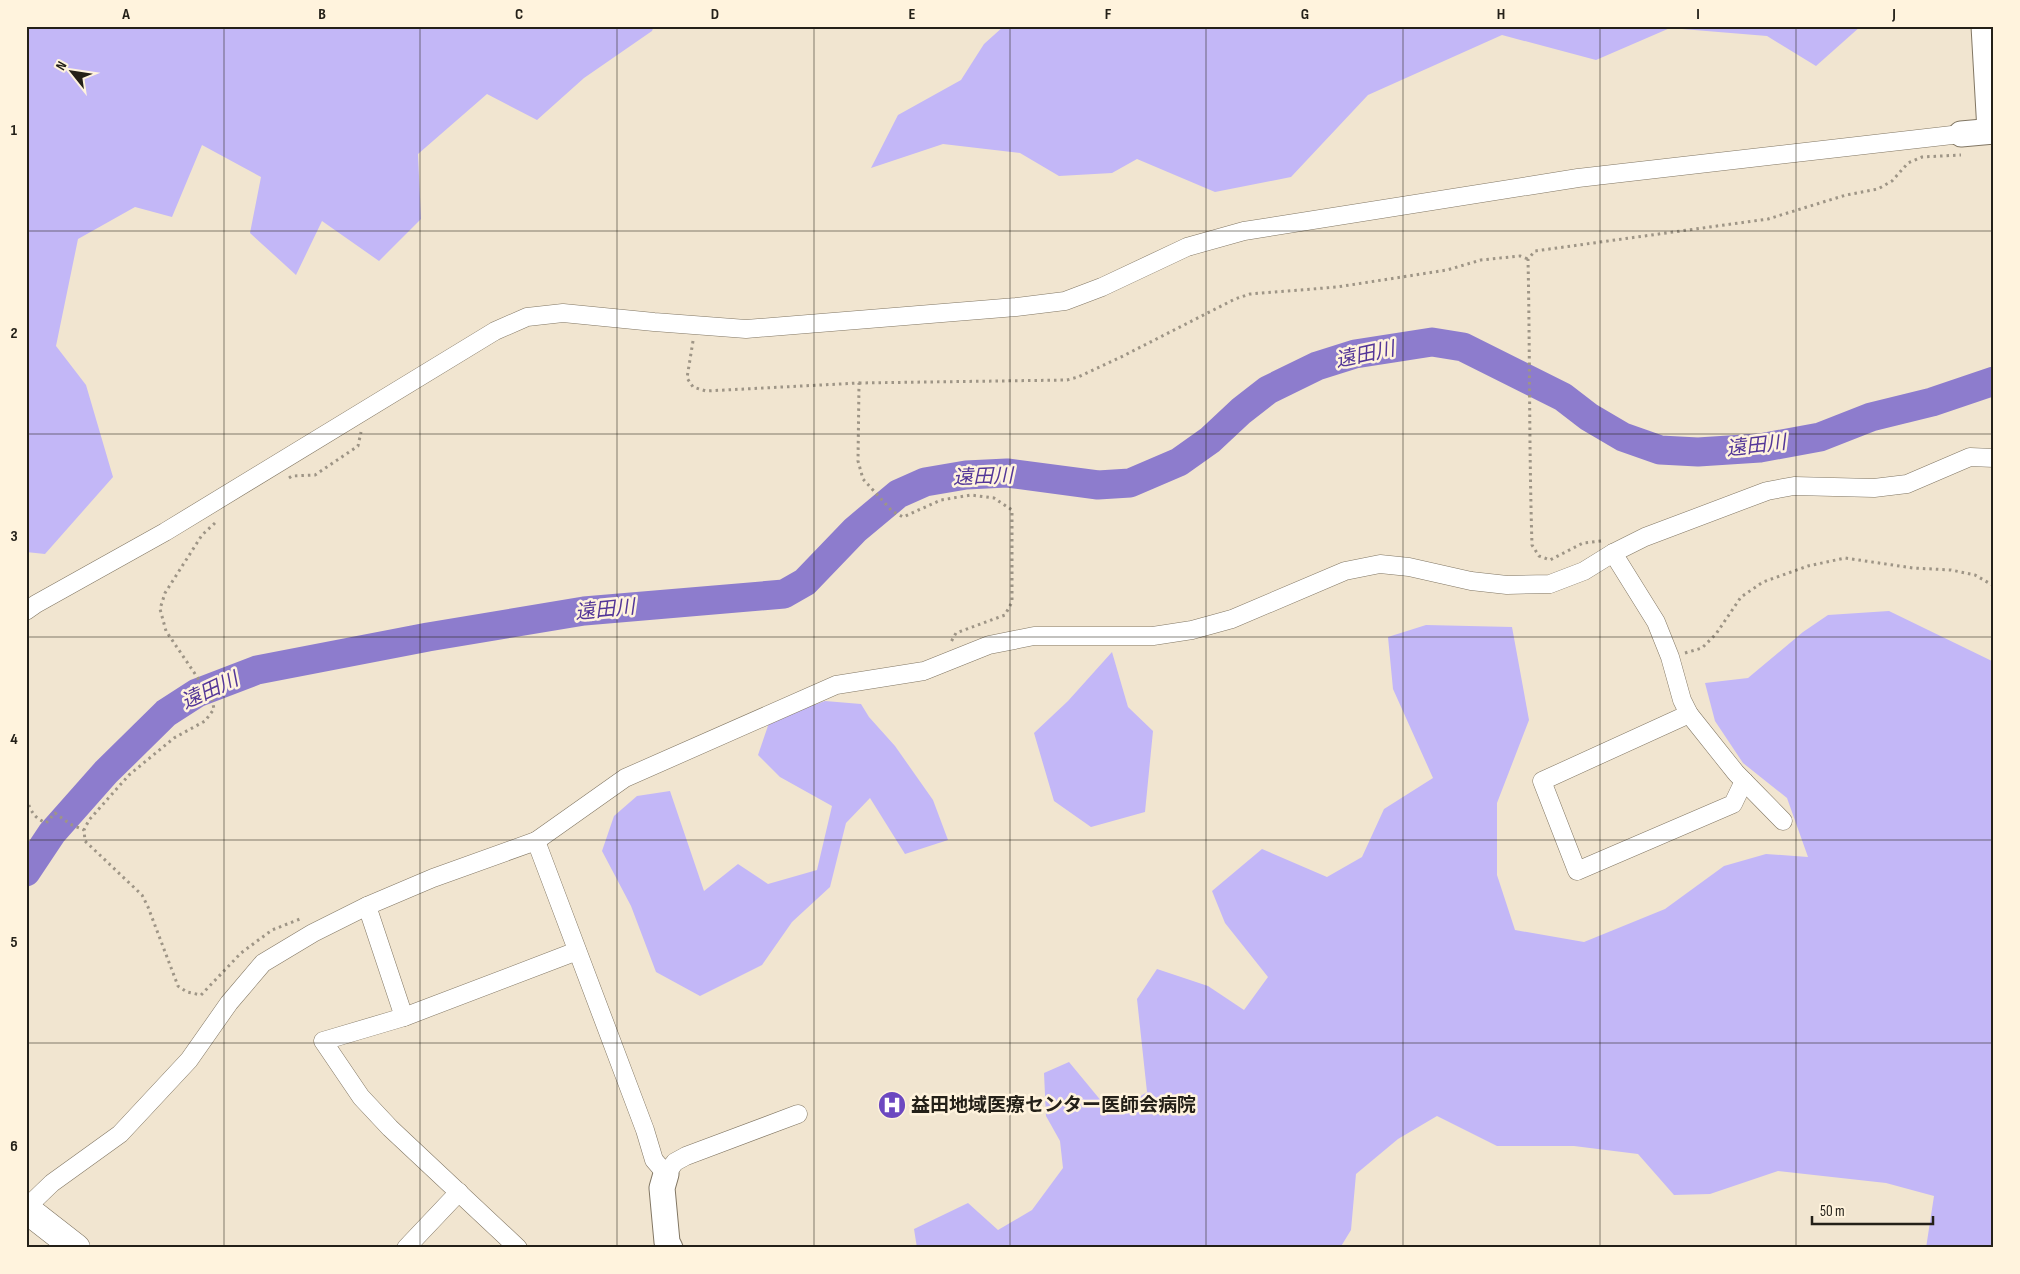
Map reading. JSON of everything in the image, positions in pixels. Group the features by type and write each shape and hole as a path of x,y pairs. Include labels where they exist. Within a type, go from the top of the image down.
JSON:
{"highway":[{"path":"26,1208 76,1248"}],"street":[{"path":"26,611 165,532 495,331 528,317 563,313 746,329 1016,307 1065,301 1102,287 1187,247 1244,231 1578,178 1965,144 1992,131 1984,26"},
{"path":"26,1208 52,1183 120,1134 189,1060 228,1003 263,963 313,933 367,906 433,878 536,841 625,778 836,685 924,672 989,645 1034,636 1153,636 1192,630 1232,619 1344,571 1380,564 1409,567 1471,580 1507,585 1550,584 1584,571 1613,553 1645,537 1767,491 1794,486 1874,488 1907,484 1970,457 1994,458"},
{"path":"1613,553 1656,622 1670,657 1682,700 1688,714 1744,781 1783,821"},
{"path":"1688,714 1542,781 1577,871 1733,804 1744,781"},
{"path":"536,841 645,1130 654,1160 666,1174"},
{"path":"367,906 404,1017"},
{"path":"518,1248 390,1128 361,1097 323,1041 404,1017 577,952"},
{"path":"670,1248 667,1242 662,1188 666,1174 675,1162 686,1156 798,1114"},
{"path":"406,1248 459,1192"}],"path":[{"path":"1613,553 1601,541 1583,543 1550,560 1540,556 1532,545 1528,433 1530,371 1528,258 1535,251 1768,219 1846,195 1878,188 1892,180 1908,163 1965,144"},
{"path":"695,325 687,378 693,387 706,391 859,383 1068,380 1123,356 1235,299 1250,294 1337,287 1447,270 1481,260 1520,256 1528,258"},
{"path":"859,383 858,461 863,479 892,511 903,517 941,500 972,495 994,498 1012,510 1012,602 1005,615 956,633 949,645 949,660"},
{"path":"284,481 292,476 315,475 358,446 361,433 353,418"},
{"path":"220,520 202,535 165,593 160,609 166,631 212,699 214,709 205,721 174,738 129,775 89,820 84,830 85,841 142,895 178,986 187,992 201,995 241,953 272,930 300,919 313,921 313,933"},
{"path":"1670,657 1702,648 1716,634 1741,597 1763,582 1808,566 1835,560 1845,558 1913,568 1951,570 1975,575 1994,586"},
{"path":"26,799 33,816 41,821 46,823 54,813 70,824 84,830"}],"shaded area":[{"path":"26,26 654,26 652,31 584,78 537,120 487,94 418,154 421,219 379,261 322,221 296,275 250,233 261,177 202,145 172,217 135,207 78,239 56,346 86,385 113,477 45,554 26,552"},
{"path":"1004,26 1861,26 1816,66 1767,36 1670,28 1596,60 1502,35 1368,95 1291,177 1215,192 1137,159 1112,173 1059,176 1020,153 943,144 871,168 898,115 961,80 984,44"},
{"path":"1889,611 1994,662 1994,1248 1926,1248 1934,1196 1886,1183 1778,1171 1710,1194 1674,1195 1638,1154 1574,1146 1497,1146 1437,1116 1398,1139 1356,1174 1351,1230 1340,1248 917,1248 914,1229 968,1203 998,1230 1032,1210 1063,1168 1060,1141 1046,1116 1044,1073 1069,1062 1112,1114 1147,1092 1137,999 1157,969 1208,986 1244,1010 1268,977 1225,923 1212,891 1262,849 1327,877 1362,857 1384,809 1433,778 1393,689 1388,637 1426,625 1512,627 1529,720 1497,803 1497,875 1515,930 1584,942 1665,909 1724,866 1766,854 1808,857 1787,798 1743,763 1715,721 1705,683 1748,678 1803,632 1828,615"},
{"path":"1112,652 1128,707 1153,731 1145,812 1091,827 1054,801 1034,733 1068,701"},
{"path":"825,701 861,704 869,717 895,746 933,800 948,840 905,854 870,798 846,823 830,887 792,922 762,965 700,996 656,972 631,906 602,851 614,816 637,796 670,791 704,891 738,864 768,884 817,870 832,806 780,777 758,755 770,720"}],"waterway":[{"name":"遠田川","path":"26,872 52,833 106,772 166,713 197,693 257,670 428,637 584,611 784,594 805,582 855,530 898,494 925,482 966,475 1007,473 1098,485 1130,483 1179,462 1210,440 1241,411 1268,390 1317,366 1355,354 1432,342 1463,347 1563,397 1589,417 1623,437 1660,450 1698,452 1760,448 1820,437 1871,417 1932,402 1994,381"}],"place":[{"name":"益田地域医療センター医師会病院","path":"892,1105"}]}
